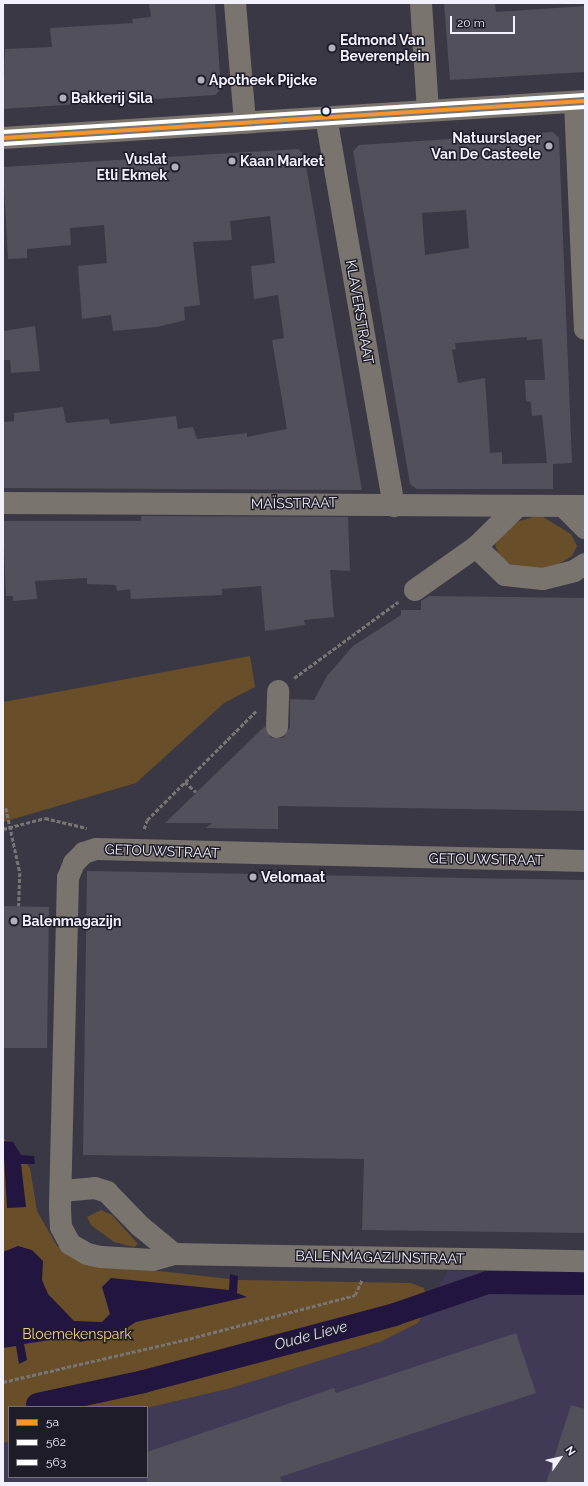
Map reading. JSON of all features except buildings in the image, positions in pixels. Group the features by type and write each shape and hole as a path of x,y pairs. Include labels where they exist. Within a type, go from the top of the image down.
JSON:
{"street":[{"path":"235,3 245,123"},
{"path":"421,3 428,111"},
{"path":"3,138 580,101 585,329"},
{"name":"KLAVERSTRAAT","path":"326,118 394,506"},
{"name":"MAÏSSTRAAT","path":"3,503 344,502 394,506 516,508 575,507"},
{"path":"575,507 585,528"},
{"path":"415,590 476,547 516,508"},
{"path":"476,547 505,575 542,579 574,571 585,564"},
{"path":"277,727 278,691"},
{"name":"GETOUWSTRAAT","path":"174,1254 153,1260 100,1257 77,1250 63,1236 61,1227 68,878 74,863 84,853 96,849 585,861"},
{"path":"62,1191 95,1188 107,1192 140,1226 174,1254"},
{"name":"BALENMAGAZIJNSTRAAT","path":"174,1254 585,1261"}],"path":[{"path":"185,782 196,792"},
{"path":"6,808 20,873 19,906"},
{"path":"3,829 45,818 90,829"},
{"path":"3,1382 184,1340 355,1295 372,1257"}],"shaded area":[{"path":"3,1141 13,1142 21,1155 34,1156 35,1164 21,1164 26,1207 7,1208"},
{"path":"18,1246 32,1250 43,1261 42,1280 48,1294 74,1321 102,1322 110,1314 102,1287 111,1278 229,1290 230,1274 238,1276 237,1293 247,1297 136,1322 117,1334 80,1342 70,1337 24,1344 27,1360 19,1364 16,1346 3,1348 3,1252"},
{"path":"448,1270 585,1279 585,1483 3,1483 3,1443 8,1442 8,1478 148,1478 148,1408 231,1388 380,1342 418,1323"}],"green space":[{"path":"540,515 571,534 577,546 572,556 550,569 514,566 500,558 495,545 499,536 513,523"},
{"path":"250,656 255,687 224,703 136,783 3,822 3,702"},
{"name":"Bloemekenspark","path":"3,1137 30,1168 37,1211 57,1246 88,1263 239,1280 411,1283 424,1288 428,1306 418,1323 380,1342 231,1388 148,1408 148,1406 8,1406 8,1442 3,1443"},
{"path":"101,1210 112,1215 138,1244 134,1247 114,1242 91,1225 87,1217"}],"waterway":[{"name":"Oude Lieve","path":"37,1404 143,1381 394,1314 487,1282 585,1283"}],"transit line":[{"name":"563","path":"3,132 585,95"},
{"name":"5a","path":"3,138 585,101"},
{"name":"562","path":"3,144 585,107"}],"place":[{"name":"Edmond Van Beverenplein","path":"332,48"},
{"name":"Apotheek Pijcke","path":"201,80"},
{"name":"Bakkerij Sila","path":"63,98"},
{"name":"Natuurslager Van De Casteele","path":"549,146"},
{"name":"Kaan Market","path":"232,161"},
{"name":"Vuslat Etli Ekmek","path":"175,167"},
{"name":"Velomaat","path":"253,877"},
{"name":"Balenmagazijn","path":"14,921"}]}
